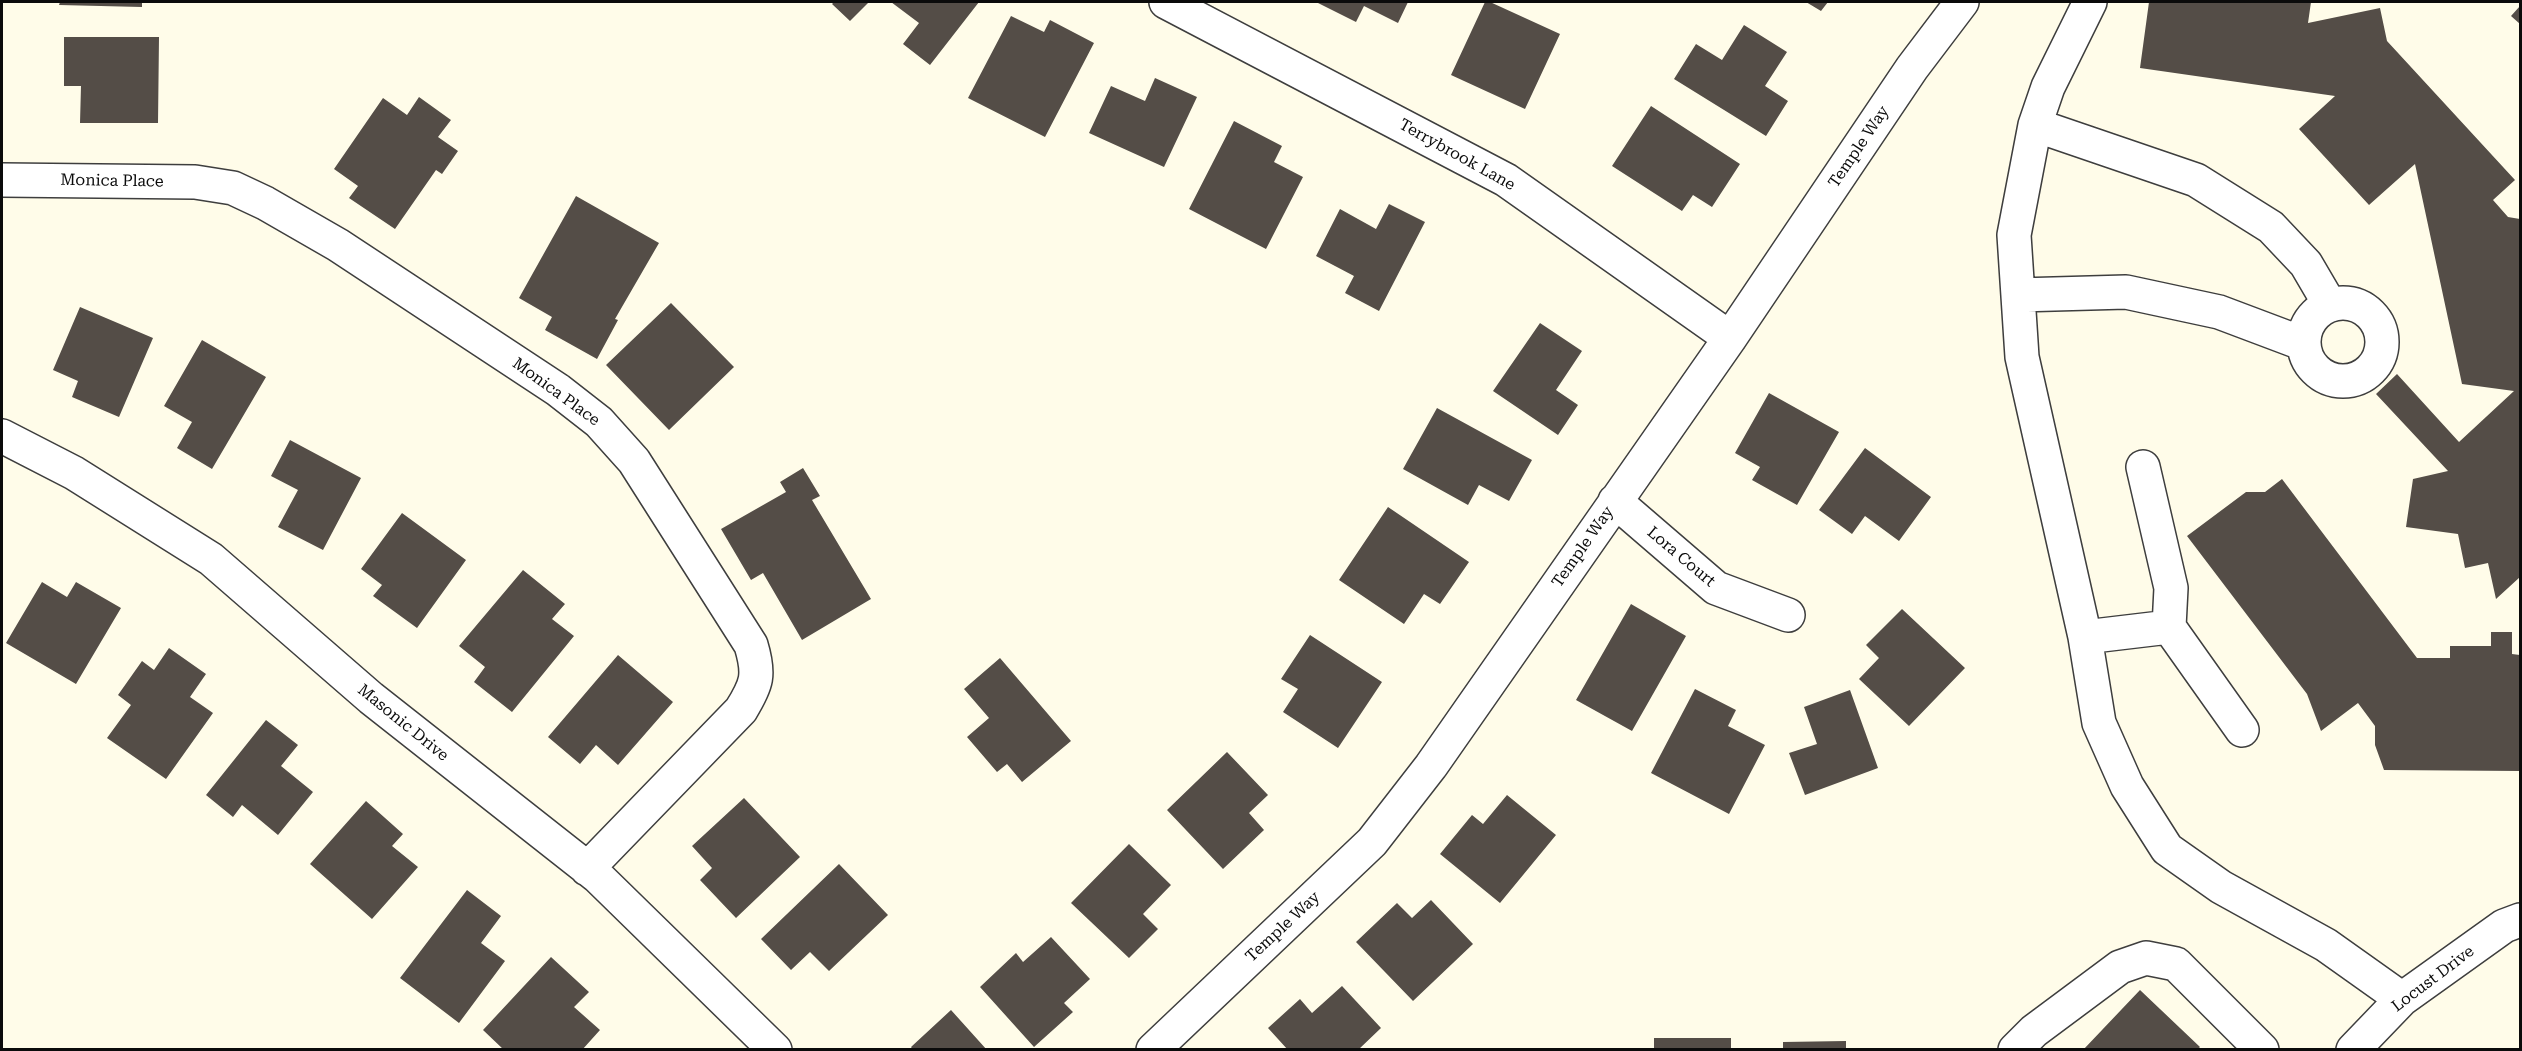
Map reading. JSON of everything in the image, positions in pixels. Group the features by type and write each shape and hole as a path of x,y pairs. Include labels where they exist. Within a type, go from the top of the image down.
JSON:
{"street":[{"name":"Terrybrook Lane","path":"1166,2 1506,180 1730,338"},
{"name":"Temple Way","path":"1153,1050 1372,842 1431,766 1730,338 1912,68 1962,2"},
{"path":"2090,2 2048,87 2036,125 2014,235 2022,357 2085,637 2099,723 2127,786 2167,849 2221,887 2326,945 2402,999"},
{"path":"2036,125 2196,180 2271,227 2306,264 2330,305"},
{"name":"Monica Place","path":"2,180 195,182 233,188 338,245 558,390 599,422 634,461 751,645 758,667 755,688 741,710 587,869"},
{"path":"2018,296 2126,292 2219,312 2304,344"},
{"path":"2344,304 2360,307 2371,315 2379,326 2382,339 2381,352 2375,365 2363,376 2348,381 2331,380 2317,372 2307,359 2304,344 2307,328 2316,315 2330,305 2344,304"},
{"name":"Masonic Drive","path":"2,436 74,472 211,559 371,698 587,869 775,1050"},
{"path":"2143,467 2171,588 2169,627 2242,730"},
{"name":"Lora Court","path":"1615,501 1716,588 1788,615"},
{"path":"2085,637 2169,627"},
{"name":"Locust Drive","path":"2353,1050 2402,999 2504,926 2520,920"},
{"path":"2015,1050 2034,1031 2120,967 2146,958 2176,964 2262,1050"}],"building":[{"path":"60,2 142,2 142,7 59,5"},
{"path":"834,2 869,2 850,21 832,4"},
{"path":"891,2 979,2 930,65 903,44 919,23"},
{"path":"1316,2 1408,2 1398,23 1364,6 1356,22"},
{"path":"1485,2 1490,2 1560,34 1525,109 1451,75"},
{"path":"1806,2 1828,2 1821,11"},
{"path":"2149,2 2311,2 2308,23 2380,8 2387,41 2515,180 2493,200 2508,217 2520,219 2520,577 2496,599 2488,563 2465,568 2458,534 2406,527 2413,479 2448,471 2376,394 2397,374 2459,442 2514,391 2462,384 2415,164 2369,205 2299,129 2335,96 2140,68"},
{"path":"2520,6 2520,24 2511,16"},
{"path":"1011,16 1044,32 1050,20 1094,43 1045,137 968,98"},
{"path":"1744,25 1787,52 1765,86 1788,101 1766,136 1674,79 1696,44 1722,60"},
{"path":"64,37 159,37 158,123 80,123 81,86 64,86"},
{"path":"1155,78 1197,97 1164,167 1089,133 1111,86 1145,101"},
{"path":"419,97 451,120 438,137 458,151 442,174 436,170 395,229 349,198 358,186 334,169 383,98 407,115"},
{"path":"1651,106 1740,164 1712,207 1693,195 1682,211 1612,166"},
{"path":"1234,121 1282,146 1274,162 1303,177 1266,249 1189,209"},
{"path":"576,196 659,243 615,319 618,320 597,359 545,330 552,317 519,298"},
{"path":"1389,204 1425,222 1379,311 1345,293 1354,276 1316,256 1340,209 1376,229"},
{"path":"671,303 734,367 669,430 606,365"},
{"path":"80,307 153,338 119,417 72,397 78,381 53,370"},
{"path":"1540,323 1582,351 1556,390 1578,405 1558,435 1493,391"},
{"path":"202,340 266,377 212,469 177,448 192,422 164,406"},
{"path":"1769,393 1839,432 1797,505 1752,480 1760,467 1735,453"},
{"path":"1437,408 1532,460 1509,501 1479,485 1468,505 1403,469"},
{"path":"290,440 361,478 323,550 278,527 298,490 271,476"},
{"path":"1865,448 1931,497 1899,541 1865,516 1852,534 1819,510"},
{"path":"803,468 820,496 812,500 871,599 802,640 763,573 751,580 721,529 786,492 780,482"},
{"path":"2282,479 2417,658 2450,658 2450,646 2491,646 2491,632 2512,632 2512,654 2520,655 2520,771 2384,770 2375,745 2375,726 2358,703 2321,731 2307,694 2187,536 2246,492 2265,492"},
{"path":"1388,507 1469,562 1440,604 1424,594 1404,624 1339,580"},
{"path":"402,513 466,560 417,628 373,596 382,585 361,569"},
{"path":"523,570 565,604 552,619 574,636 512,712 474,682 485,667 459,646"},
{"path":"42,582 67,597 76,582 121,608 76,684 6,643"},
{"path":"1631,604 1686,636 1632,731 1576,700"},
{"path":"1902,609 1965,668 1909,726 1859,679 1879,658 1866,645"},
{"path":"1310,635 1382,682 1338,748 1283,712 1298,689 1281,679"},
{"path":"169,648 206,674 190,697 213,713 166,779 107,738 131,705 118,695 142,661 154,670"},
{"path":"618,655 673,702 618,765 596,745 580,764 548,737"},
{"path":"1000,658 1071,741 1022,782 1007,764 997,772 967,737 989,718 964,689"},
{"path":"1695,689 1736,710 1728,726 1765,745 1729,814 1651,773"},
{"path":"1850,690 1878,768 1805,795 1789,753 1817,744 1804,707"},
{"path":"266,720 298,745 281,766 313,792 278,835 242,805 233,817 206,795"},
{"path":"1227,752 1268,795 1249,813 1264,830 1223,869 1167,810"},
{"path":"1507,795 1556,835 1500,903 1440,854 1472,815 1483,824"},
{"path":"744,798 800,857 736,918 700,880 712,868 692,846"},
{"path":"366,801 403,834 392,846 418,867 372,919 310,864"},
{"path":"1129,844 1171,885 1143,914 1158,929 1129,958 1071,903"},
{"path":"839,864 888,915 829,971 810,952 791,970 761,939"},
{"path":"467,890 501,916 481,943 505,961 459,1023 400,978"},
{"path":"1431,900 1473,944 1413,1001 1356,942 1397,903 1412,918"},
{"path":"1051,937 1090,979 1064,1003 1073,1012 1034,1047 980,987 1016,953 1023,962"},
{"path":"551,957 589,992 574,1007 600,1030 582,1050 504,1050 483,1030"},
{"path":"1342,986 1381,1028 1358,1050 1288,1050 1268,1028 1300,999 1312,1013"},
{"path":"2140,990 2200,1047 2197,1050 2083,1050"},
{"path":"951,1010 987,1050 913,1050 911,1047"},
{"path":"1654,1038 1731,1038 1731,1050 1654,1050"},
{"path":"1846,1041 1846,1050 1783,1050 1783,1042"}]}
